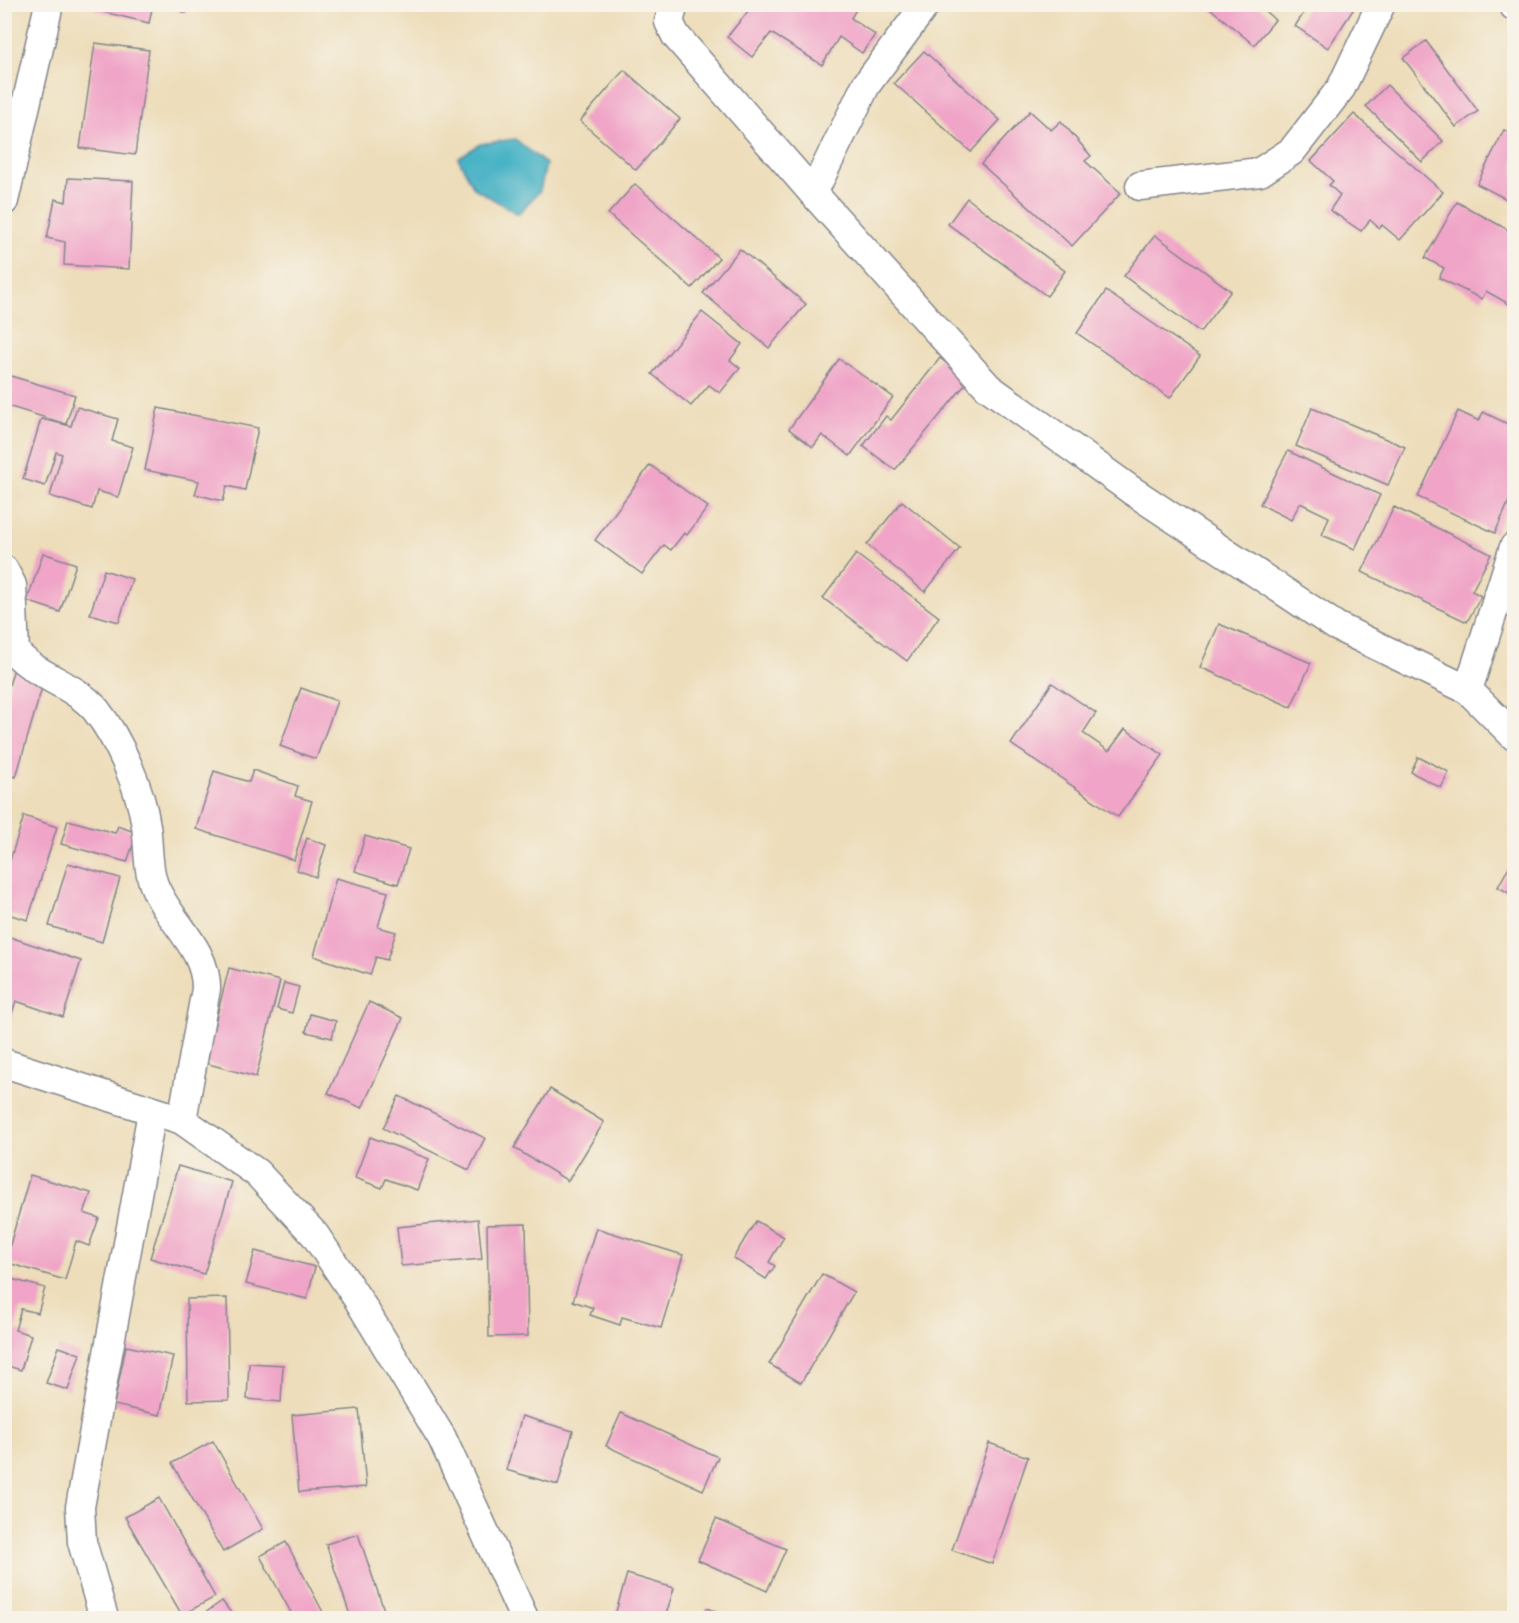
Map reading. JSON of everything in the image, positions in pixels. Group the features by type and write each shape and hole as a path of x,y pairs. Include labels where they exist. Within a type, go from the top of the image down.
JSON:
{"street":[{"path":"4,201 49,4"},
{"path":"674,4 669,22 676,36 813,193 988,387 1131,490 1336,626 1468,690 1515,736"},
{"path":"813,193 866,85 926,4"},
{"path":"1140,186 1260,172 1292,151 1341,88 1381,4"},
{"path":"1468,690 1515,547"},
{"path":"4,570 12,585 15,652 24,662 76,694 94,708 111,730 134,782 146,825 153,883 199,957 206,974 206,989 182,1120"},
{"path":"4,1064 182,1120 257,1173 315,1235 359,1301 442,1438 524,1618"},
{"path":"104,1618 82,1542 80,1507 152,1112"}],"water":[{"path":"515,139 546,164 540,191 518,214 474,188 458,158 480,144"}],"building":[{"path":"96,4 153,4 149,23 95,10"},
{"path":"162,4 189,4 186,13"},
{"path":"754,4 857,4 851,18 875,35 862,53 839,37 822,65 771,33 752,57 727,37"},
{"path":"1205,4 1257,4 1275,20 1254,45"},
{"path":"1310,4 1357,4 1328,48 1295,26"},
{"path":"1426,41 1478,111 1456,127 1403,58"},
{"path":"95,43 149,50 135,155 80,148"},
{"path":"924,51 1000,120 971,152 894,83"},
{"path":"624,70 680,119 636,170 580,121"},
{"path":"1387,85 1443,141 1422,162 1366,106"},
{"path":"1030,111 1051,130 1061,121 1091,156 1085,161 1121,193 1072,246 981,164"},
{"path":"1354,114 1443,192 1400,240 1382,225 1379,228 1370,220 1361,231 1330,210 1340,195 1329,185 1333,181 1311,161"},
{"path":"1504,130 1514,135 1514,203 1477,184"},
{"path":"68,178 133,181 129,269 64,265 65,242 47,238 55,199 66,202"},
{"path":"635,184 719,258 692,288 608,214"},
{"path":"967,198 1065,271 1047,296 948,224"},
{"path":"1457,202 1514,233 1514,307 1486,291 1482,299 1439,278 1444,268 1425,258"},
{"path":"1155,235 1231,291 1200,332 1124,276"},
{"path":"740,249 806,304 769,348 703,293"},
{"path":"1106,291 1200,356 1170,398 1077,333"},
{"path":"702,312 742,344 730,360 740,368 720,393 709,385 691,406 652,374"},
{"path":"940,358 968,381 895,470 863,446 886,416 891,420"},
{"path":"839,359 893,397 850,456 822,435 813,447 789,429"},
{"path":"4,374 75,395 66,424 4,405"},
{"path":"77,407 118,419 112,441 133,447 118,497 97,491 92,509 50,496 62,454 56,452 45,486 23,479 41,419 71,426"},
{"path":"158,408 258,428 245,490 227,486 223,501 195,494 199,481 145,470"},
{"path":"1312,408 1405,447 1388,485 1296,446"},
{"path":"1458,411 1479,421 1483,412 1514,427 1514,490 1495,533 1418,497"},
{"path":"1288,451 1380,495 1355,549 1322,535 1329,517 1300,503 1291,520 1260,504"},
{"path":"650,465 708,507 687,535 684,533 671,550 664,545 642,574 595,540"},
{"path":"902,501 960,548 925,592 867,545"},
{"path":"1394,507 1491,554 1472,591 1481,596 1467,622 1362,572"},
{"path":"43,553 76,564 60,612 27,601"},
{"path":"856,554 939,617 907,661 823,598"},
{"path":"104,570 132,579 119,622 90,614"},
{"path":"1219,624 1311,663 1291,707 1200,667"},
{"path":"14,668 45,677 16,777 4,774 4,703"},
{"path":"1052,683 1096,713 1083,733 1109,751 1125,729 1163,755 1118,817 1011,744"},
{"path":"301,688 337,701 316,759 280,746"},
{"path":"1418,757 1449,772 1441,788 1411,772"},
{"path":"253,770 298,786 295,796 312,801 294,860 196,829 214,771 249,782"},
{"path":"24,816 57,827 28,920 4,913 4,879"},
{"path":"68,820 115,833 118,826 137,833 127,862 61,844"},
{"path":"365,836 409,849 398,884 355,871"},
{"path":"307,838 326,845 316,877 297,870"},
{"path":"68,863 120,878 102,942 49,926"},
{"path":"1511,863 1514,865 1514,896 1498,887"},
{"path":"336,878 388,892 378,927 396,932 387,960 376,957 370,975 314,956"},
{"path":"4,935 81,961 63,1017 16,1001 10,1020 4,1018"},
{"path":"229,968 280,981 256,1077 205,1063"},
{"path":"284,983 299,987 292,1013 277,1009"},
{"path":"369,1002 403,1018 362,1108 328,1093"},
{"path":"310,1014 336,1021 332,1038 306,1032"},
{"path":"550,1089 604,1122 568,1181 514,1148"},
{"path":"399,1096 485,1138 469,1170 383,1128"},
{"path":"370,1137 429,1159 417,1190 386,1179 382,1188 355,1178"},
{"path":"178,1166 232,1182 204,1274 150,1258"},
{"path":"30,1175 91,1193 84,1213 99,1218 89,1246 76,1241 65,1280 5,1262"},
{"path":"478,1219 482,1259 401,1266 397,1227"},
{"path":"756,1221 784,1237 769,1262 775,1266 766,1279 733,1258"},
{"path":"526,1224 528,1336 489,1337 487,1225"},
{"path":"596,1228 683,1255 661,1328 622,1317 620,1325 590,1315 593,1308 573,1301"},
{"path":"255,1251 315,1267 307,1299 246,1284"},
{"path":"822,1274 854,1292 801,1383 769,1364"},
{"path":"4,1277 45,1288 38,1313 21,1309 15,1330 31,1335 21,1370 4,1365"},
{"path":"227,1298 229,1400 188,1401 187,1299"},
{"path":"126,1346 173,1356 160,1415 114,1405"},
{"path":"59,1347 80,1354 68,1390 46,1383"},
{"path":"249,1363 283,1365 281,1402 247,1399"},
{"path":"359,1409 366,1487 299,1492 292,1415"},
{"path":"621,1413 718,1457 703,1490 606,1446"},
{"path":"522,1416 573,1431 558,1485 506,1470"},
{"path":"213,1441 263,1529 223,1552 172,1463"},
{"path":"989,1443 1028,1457 992,1564 952,1550"},
{"path":"159,1498 215,1597 182,1615 125,1517"},
{"path":"716,1519 786,1549 767,1591 698,1560"},
{"path":"358,1534 385,1613 367,1618 351,1618 326,1544"},
{"path":"286,1542 325,1616 294,1618 260,1556"},
{"path":"627,1574 674,1588 665,1618 614,1618"},
{"path":"222,1601 235,1618 198,1618"},
{"path":"707,1608 734,1618 703,1618"}]}
